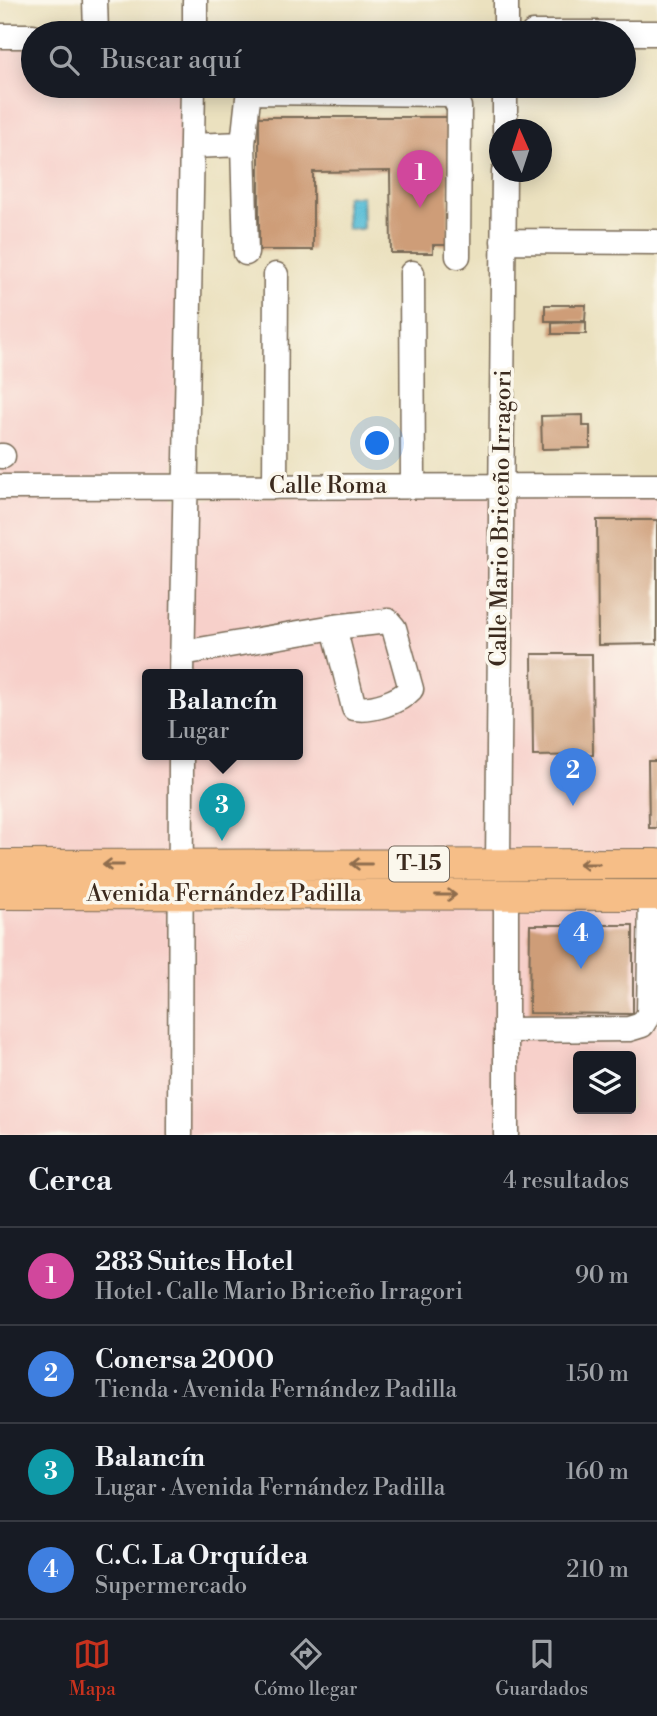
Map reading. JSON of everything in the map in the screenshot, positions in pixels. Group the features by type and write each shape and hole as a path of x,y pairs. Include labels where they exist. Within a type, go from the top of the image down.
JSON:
{"main road":[{"name":"Avenida Fernández Padilla","path":"0,865 657,864"},
{"name":"Avenida Fernández Padilla","path":"0,894 654,895"}],"street":[{"path":"96,0 96,21"},
{"path":"195,0 195,21"},
{"path":"506,0 506,21"},
{"path":"636,33 657,33"},
{"path":"0,36 21,36"},
{"path":"194,98 182,664 334,627"},
{"path":"246,253 243,144 248,98"},
{"path":"454,98 459,107 458,256"},
{"path":"505,98 505,119"},
{"path":"192,146 243,144"},
{"name":"Calle Mario Briceño Irragori","path":"498,864 504,182"},
{"path":"503,241 657,242"},
{"path":"412,273 414,486"},
{"path":"275,486 276,275"},
{"name":"Calle Roma","path":"0,487 657,486"},
{"path":"180,1135 181,760"},
{"path":"506,895 506,1135"},
{"path":"506,1030 629,1029 642,1025 649,1014 654,895"}],"shaded area":[{"path":"0,44 21,45 21,98 184,98 174,499 657,494 657,1135 0,1135"}],"water":[{"path":"346,196 362,196 363,229 347,229"}],"building":[{"path":"259,117 449,117 449,245 433,245 433,253 391,253 390,171 313,172 313,250 259,250"},
{"path":"545,305 586,305 585,321 545,321"},
{"path":"586,322 586,334 552,334 552,323"},
{"path":"583,415 583,426 590,426 590,448 542,449 541,416"},
{"path":"597,520 657,520 657,644 598,645"},
{"path":"532,654 592,654 593,755 533,756"},
{"path":"648,761 657,761 657,828 649,828"},
{"path":"530,925 633,925 633,1014 529,1013"}],"place":[{"name":"283 Suites Hotel","path":"420,208"},
{"name":"Conersa 2000","path":"573,806"},
{"name":"Balancín","path":"222,841"},
{"name":"C.C. La Orquídea","path":"581,969"}]}
